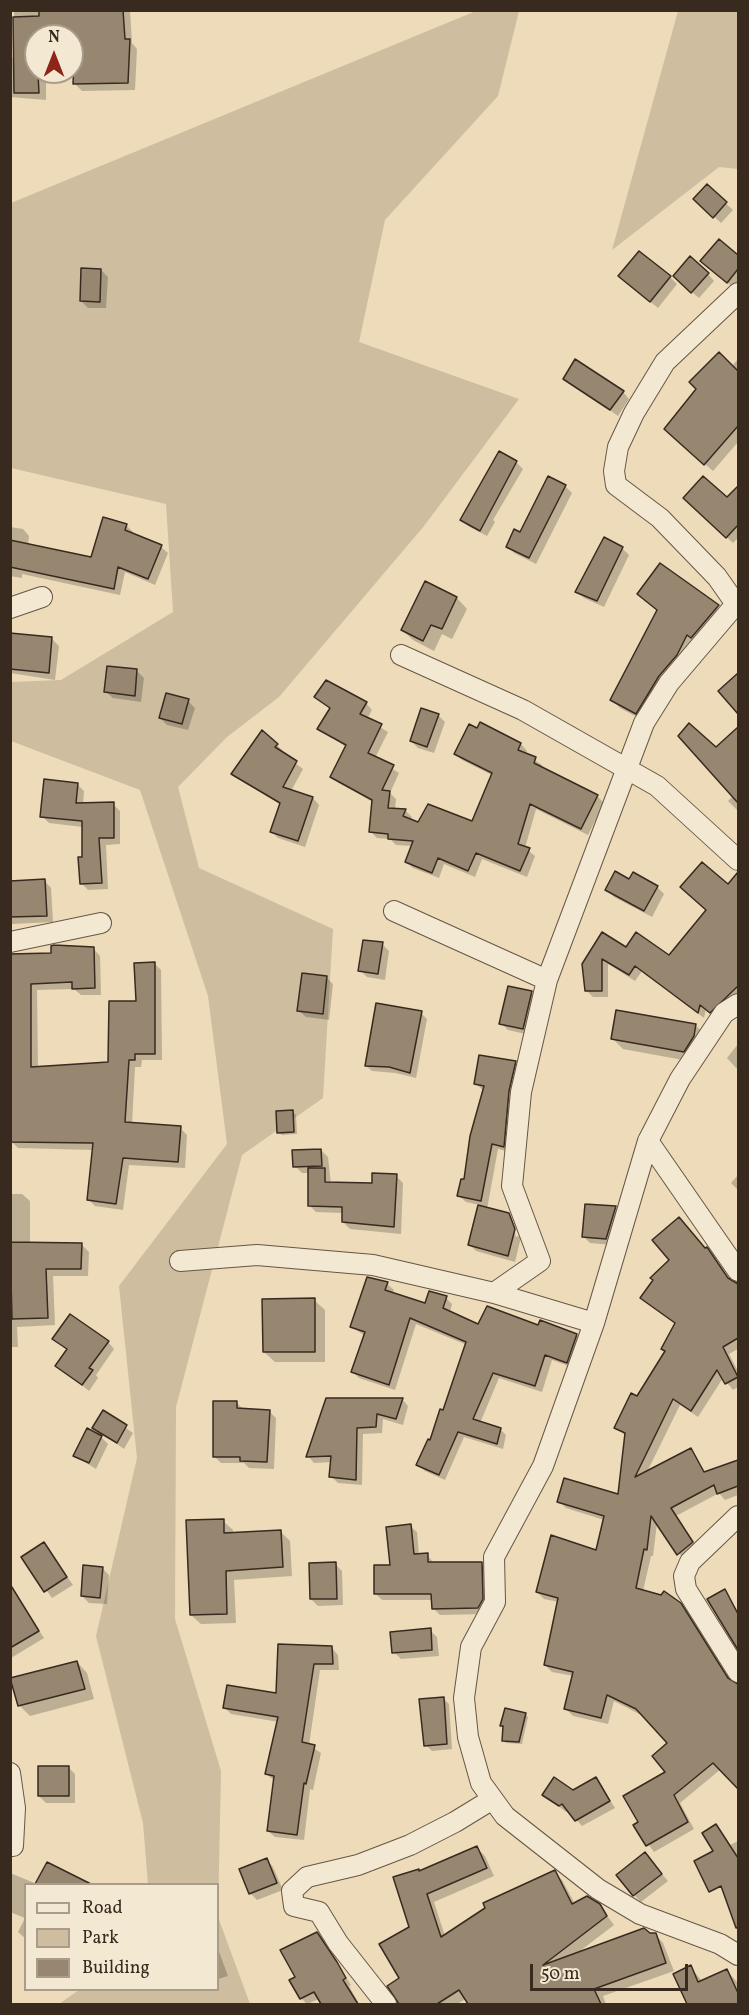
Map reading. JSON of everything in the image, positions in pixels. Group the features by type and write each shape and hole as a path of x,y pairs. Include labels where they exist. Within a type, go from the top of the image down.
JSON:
{"street":[{"path":"494,1293 540,1261 512,1186 521,1092 547,980 644,723 669,683 737,605 717,577 660,518 616,485 614,471 618,447 634,413 665,362 738,293"},
{"path":"10,608 42,597"},
{"path":"400,655 523,710 657,786 738,860"},
{"path":"394,910 547,980"},
{"path":"10,942 101,923"},
{"path":"738,1004 724,1013 680,1078 648,1141 594,1323 543,1466 494,1557 495,1602 471,1647 464,1698 468,1737 481,1783 491,1800 505,1816 598,1889 640,1914 720,1944 738,1955"},
{"path":"648,1141 738,1271"},
{"path":"180,1261 257,1255 373,1265 494,1293 594,1323"},
{"path":"738,1516 690,1562 684,1576 687,1589 738,1672"},
{"path":"10,1773 15,1808 13,1846"},
{"path":"386,2004 338,1943 319,1912 294,1906 292,1891 307,1877 358,1865 410,1845 491,1800"}],"green space":[{"path":"476,11 519,11 498,96 385,220 359,342 519,399 424,526 279,697 227,737 178,787 199,868 333,929 323,1098 242,1155 176,1407 175,1619 221,1771 219,1883 148,1883 143,1823 96,1636 137,1458 119,1286 227,1144 208,996 140,790 11,741 11,682 61,680 173,612 166,504 11,468 11,203"},
{"path":"678,11 738,11 738,169 719,167 612,250"},
{"path":"219,1920 250,2004 59,2004 78,1991 219,1991"}],"building":[{"path":"39,10 123,10 125,39 130,39 128,83 84,84 84,24 24,24 24,84 39,84 39,93 14,93 13,17 39,16"},
{"path":"707,184 727,202 713,218 693,199"},
{"path":"719,239 738,255 738,269 727,283 700,261"},
{"path":"639,251 671,276 650,302 618,276"},
{"path":"690,256 709,273 691,293 673,276"},
{"path":"81,268 101,269 100,302 80,301"},
{"path":"719,352 738,371 738,426 704,465 664,429 696,389 689,382"},
{"path":"575,359 624,391 610,410 563,379"},
{"path":"499,451 517,461 480,531 460,520"},
{"path":"548,476 566,485 529,558 506,547 514,529 520,532"},
{"path":"703,476 727,497 738,486 738,525 726,538 683,498"},
{"path":"103,517 127,524 125,530 162,545 148,579 118,567 114,589 10,567 10,540 91,557"},
{"path":"604,537 623,547 597,601 575,592"},
{"path":"660,563 719,605 691,638 687,635 677,655 659,676 636,714 610,700 657,610 637,594"},
{"path":"425,581 457,597 442,629 431,625 423,641 401,630"},
{"path":"10,633 52,637 49,673 10,669"},
{"path":"107,666 137,669 135,696 104,692"},
{"path":"738,673 738,714 718,691"},
{"path":"326,680 367,702 360,714 382,724 368,753 394,765 382,790 390,791 388,808 406,809 403,816 418,822 428,804 472,821 492,773 454,754 469,724 477,728 480,722 521,743 518,750 536,757 534,763 598,795 581,829 530,804 518,844 530,848 520,871 476,853 468,871 438,858 432,873 405,862 413,841 388,839 388,834 369,832 372,800 330,777 346,745 317,729 330,708 314,697"},
{"path":"166,693 189,699 182,724 159,718"},
{"path":"421,708 439,714 427,747 410,741"},
{"path":"689,723 716,747 738,727 738,803 678,736"},
{"path":"262,730 278,744 275,747 297,761 283,787 313,797 298,841 270,832 280,803 231,774"},
{"path":"44,779 78,783 76,803 114,802 114,838 99,838 102,883 80,884 78,857 82,857 82,821 40,817"},
{"path":"702,862 728,884 738,872 738,986 710,1013 700,1005 698,1013 635,966 629,975 602,959 602,991 585,991 582,964 602,932 626,947 636,932 669,955 706,910 680,887"},
{"path":"615,871 629,879 633,872 658,886 644,911 605,890"},
{"path":"45,879 47,916 10,917 10,881"},
{"path":"363,940 383,942 378,974 358,971"},
{"path":"51,946 94,947 95,988 72,989 72,982 31,984 31,1067 108,1062 109,1001 136,1001 134,963 155,962 155,1054 135,1054 135,1060 129,1060 125,1122 181,1126 178,1162 123,1158 116,1204 87,1200 93,1143 10,1142 10,954 51,953"},
{"path":"302,973 327,976 323,1014 297,1011"},
{"path":"508,986 532,991 523,1029 499,1024"},
{"path":"376,1003 422,1011 410,1073 389,1067 365,1066"},
{"path":"616,1010 696,1024 694,1036 684,1052 611,1039"},
{"path":"479,1055 516,1061 509,1091 504,1147 492,1144 481,1201 457,1196 461,1179 464,1179 470,1136 484,1086 474,1084"},
{"path":"293,1110 294,1132 277,1133 276,1111"},
{"path":"321,1149 322,1166 293,1167 292,1150"},
{"path":"308,1168 325,1168 325,1182 372,1183 372,1173 397,1174 394,1227 342,1222 342,1207 308,1206"},
{"path":"585,1204 616,1206 606,1239 582,1237"},
{"path":"478,1205 509,1213 515,1229 508,1256 468,1245"},
{"path":"679,1217 705,1248 707,1247 728,1278 738,1284 738,1338 723,1347 738,1377 725,1384 717,1370 691,1411 673,1399 635,1477 691,1448 704,1472 738,1460 738,1486 717,1494 714,1485 671,1508 693,1542 677,1555 651,1516 647,1550 644,1549 636,1588 661,1595 664,1591 681,1603 728,1678 738,1684 738,1789 713,1763 674,1795 688,1822 646,1846 633,1825 638,1822 623,1796 665,1772 652,1756 667,1743 636,1709 607,1695 601,1718 564,1709 573,1672 544,1665 558,1598 536,1592 551,1535 596,1550 604,1516 557,1502 564,1478 618,1494 625,1433 614,1428 631,1393 637,1396 665,1351 661,1349 675,1323 640,1298 653,1280 650,1278 669,1260 652,1240"},
{"path":"10,1242 82,1243 81,1269 46,1269 48,1318 12,1319"},
{"path":"367,1277 388,1282 385,1290 425,1303 429,1291 447,1296 443,1308 478,1324 487,1306 538,1325 540,1320 577,1334 567,1363 545,1355 535,1386 493,1373 473,1419 501,1428 497,1444 458,1432 439,1475 416,1465 428,1439 430,1440 440,1409 443,1410 466,1342 410,1318 389,1385 351,1372 365,1332 350,1327"},
{"path":"315,1298 315,1352 263,1352 262,1299"},
{"path":"70,1314 109,1341 89,1368 93,1370 82,1385 55,1366 67,1349 52,1339"},
{"path":"326,1398 403,1398 396,1419 377,1414 376,1427 357,1428 356,1480 329,1477 331,1456 306,1457"},
{"path":"213,1401 237,1401 237,1408 270,1410 267,1462 240,1461 240,1457 213,1457"},
{"path":"103,1410 127,1425 117,1443 92,1428"},
{"path":"87,1428 102,1436 89,1463 73,1456"},
{"path":"224,1519 224,1533 281,1530 283,1567 226,1571 227,1614 190,1615 186,1520"},
{"path":"411,1524 414,1554 428,1553 428,1562 482,1562 483,1599 478,1608 432,1609 431,1594 374,1594 374,1565 390,1565 386,1527"},
{"path":"44,1542 67,1577 44,1592 21,1557"},
{"path":"336,1562 337,1599 310,1599 309,1563"},
{"path":"83,1565 103,1567 100,1598 81,1596"},
{"path":"10,1584 39,1631 10,1648"},
{"path":"725,1589 738,1614 738,1650 707,1599"},
{"path":"431,1628 432,1650 392,1653 390,1632"},
{"path":"278,1644 332,1646 333,1664 314,1664 302,1742 315,1745 306,1784 304,1783 297,1835 267,1831 274,1776 265,1774 278,1717 223,1708 227,1685 276,1693"},
{"path":"77,1661 85,1689 18,1706 10,1678"},
{"path":"444,1697 447,1744 424,1746 419,1699"},
{"path":"505,1708 526,1713 519,1742 502,1741 503,1726 500,1726"},
{"path":"38,1766 69,1766 69,1796 38,1796"},
{"path":"554,1777 573,1790 596,1777 610,1801 575,1821 562,1804 559,1806 542,1795"},
{"path":"716,1824 738,1858 738,1927 736,1928 721,1886 709,1892 694,1861 713,1851 702,1833"},
{"path":"477,1846 487,1868 427,1894 441,1937 485,1908 483,1903 555,1870 572,1904 587,1896 600,1904 607,1916 543,1965 644,1928 650,1933 656,1933 666,1963 594,1989 601,2004 468,2004 459,1990 437,2004 399,2004 387,1986 399,1978 379,1944 409,1927 393,1877 419,1869 419,1871"},
{"path":"645,1852 662,1874 633,1896 616,1875"},
{"path":"267,1858 277,1883 249,1894 239,1869"},
{"path":"47,1862 89,1883 36,1883"},
{"path":"317,1932 337,1962 346,1978 343,1980 358,2004 321,2004 314,1992 300,1999 289,1980 295,1977 280,1950"},
{"path":"691,1965 698,1982 727,1969 738,1993 738,2004 687,2004 673,1974"}]}
